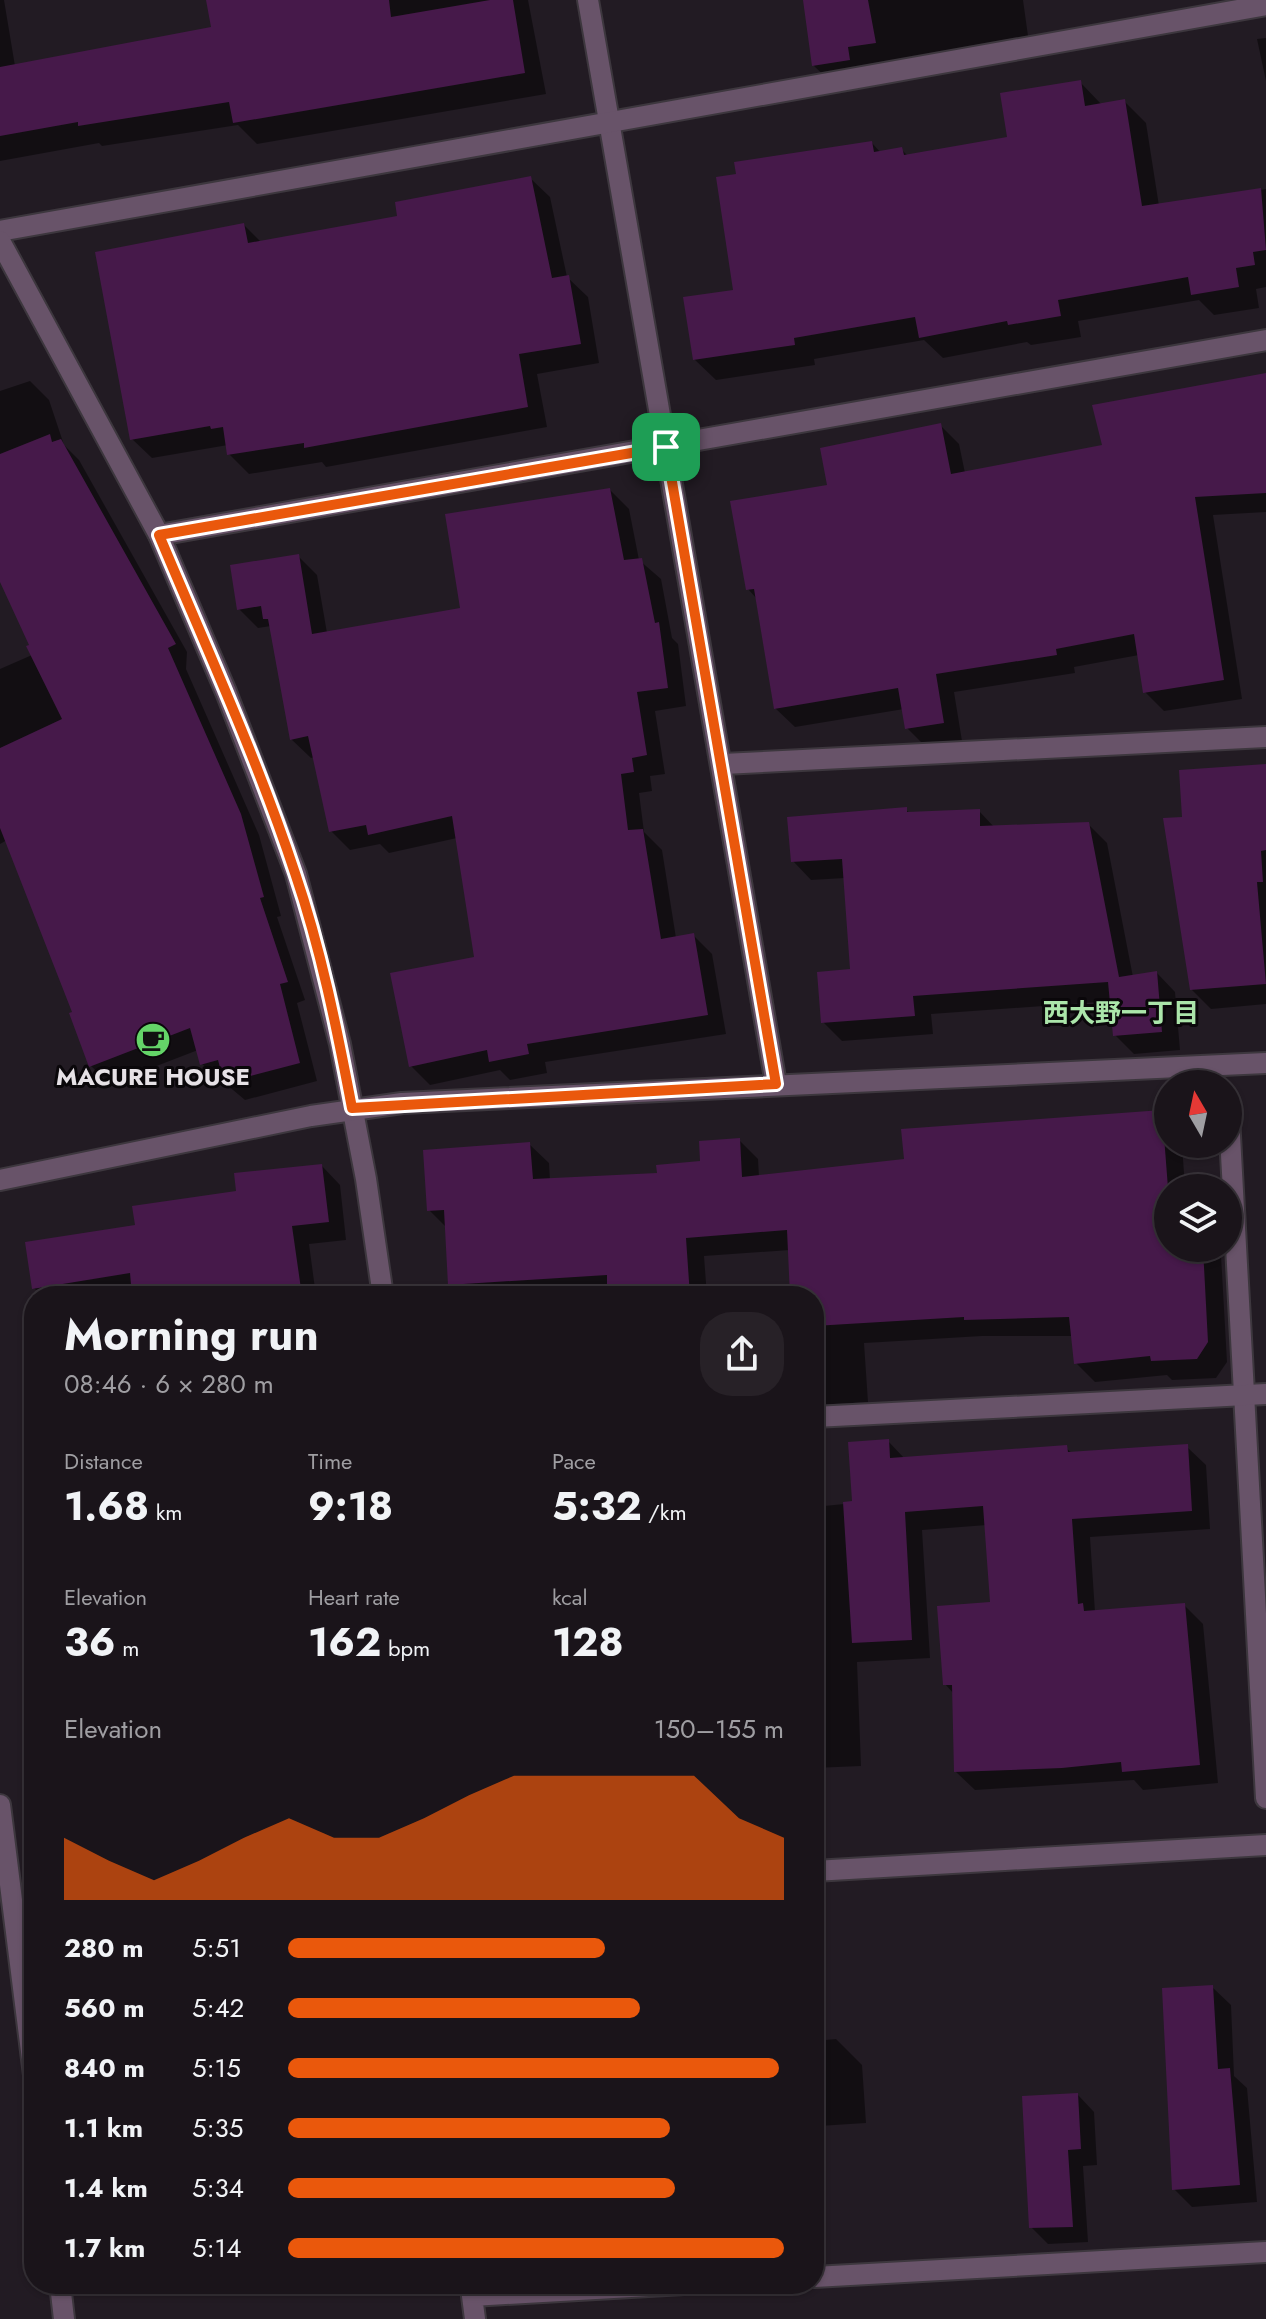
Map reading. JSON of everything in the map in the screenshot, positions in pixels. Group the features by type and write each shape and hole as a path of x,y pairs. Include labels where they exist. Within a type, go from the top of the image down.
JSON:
{"street":[{"path":"588,0 723,764 776,1084"},
{"path":"0,231 1266,5"},
{"path":"0,241 159,535 226,692 296,874 324,977 352,1108 381,1286"},
{"path":"159,535 1266,340"},
{"path":"723,764 1266,737"},
{"path":"1242,1070 1266,1063"},
{"path":"0,1180 352,1108 776,1084 1154,1076"},
{"path":"1231,1158 1266,1798"},
{"path":"824,1416 1266,1394"},
{"path":"0,1805 24,1916"},
{"path":"824,1870 1266,1845"},
{"path":"824,2276 1266,2252"},
{"path":"61,2294 64,2319"},
{"path":"475,2319 472,2296 507,2294"}],"building":[{"path":"206,0 389,0 391,17 490,0 513,0 525,73 233,123 229,102 0,136 0,67 211,27"},
{"path":"803,0 868,0 876,43 848,47 850,60 812,66"},
{"path":"1081,80 1085,106 1125,99 1142,206 1261,188 1266,250 1253,252 1255,265 1236,268 1239,287 1191,295 1188,277 1058,300 1061,316 1008,325 1007,321 919,338 915,317 794,338 795,345 693,360 683,297 733,290 716,177 736,174 734,162 872,141 874,152 902,147 904,155 1007,137 1000,93"},
{"path":"531,176 552,278 569,275 581,344 519,354 528,407 304,448 304,443 227,455 223,427 211,429 210,426 130,440 95,252 244,223 248,243 397,216 395,202"},
{"path":"1266,373 1266,493 1195,497 1224,680 1143,693 1134,634 1056,649 1057,655 936,674 944,723 905,729 898,688 774,709 754,589 746,590 730,501 827,485 820,448 941,423 951,474 1102,445 1092,405"},
{"path":"50,434 52,442 61,439 176,644 168,648 241,814 264,897 260,898 288,982 280,984 300,1063 224,1083 218,1060 200,1065 190,1028 89,1067 69,1013 72,1012 0,828 0,748 62,719 26,646 29,645 0,582 0,454"},
{"path":"610,488 624,560 642,558 655,623 659,622 668,688 637,692 647,755 632,758 634,772 621,774 628,830 643,829 661,939 694,933 708,1015 527,1044 529,1054 489,1062 487,1050 409,1067 390,973 474,957 452,816 368,835 366,825 329,832 308,736 290,740 268,619 263,619 261,606 237,610 230,565 299,554 312,634 460,608 445,514"},
{"path":"1266,764 1266,850 1261,851 1263,882 1257,882 1266,984 1190,990 1163,818 1182,817 1179,770"},
{"path":"907,807 907,812 980,809 980,826 1089,822 1119,977 1157,971 1162,1032 1113,1036 1108,982 913,996 915,1016 821,1023 817,972 850,969 842,859 791,862 787,817"},
{"path":"1154,1111 1154,1158 1166,1158 1167,1174 1154,1174 1154,1262 1204,1262 1208,1342 1197,1359 1151,1361 1150,1356 1074,1364 1069,1317 964,1320 964,1317 824,1325 824,1286 790,1286 787,1230 686,1238 689,1286 607,1286 607,1275 448,1285 444,1210 427,1211 423,1150 530,1142 533,1179 657,1173 656,1165 700,1161 699,1141 740,1138 742,1177 904,1159 901,1129"},
{"path":"322,1164 329,1222 292,1226 301,1286 131,1286 130,1273 50,1286 32,1286 25,1242 135,1225 132,1206 236,1191 234,1173"},
{"path":"889,1439 890,1458 1067,1445 1068,1452 1188,1444 1192,1511 1072,1519 1078,1604 1083,1603 1084,1611 1185,1603 1200,1765 1122,1772 1121,1762 1062,1768 954,1772 952,1685 943,1685 937,1606 990,1602 983,1506 905,1512 912,1640 852,1643 843,1502 852,1501 848,1442"},
{"path":"1213,1985 1218,2069 1230,2068 1240,2185 1172,2190 1162,1988"},
{"path":"1078,2093 1081,2149 1068,2150 1073,2227 1029,2228 1022,2096"}],"place":[{"name":"MACURE HOUSE","path":"153,1040"}],"district":[{"name":"西大野一丁目","path":"1121,1013"}],"route":[{"path":"666,447 776,1084 352,1108 324,977 296,874 226,692 159,535 666,447"}]}
